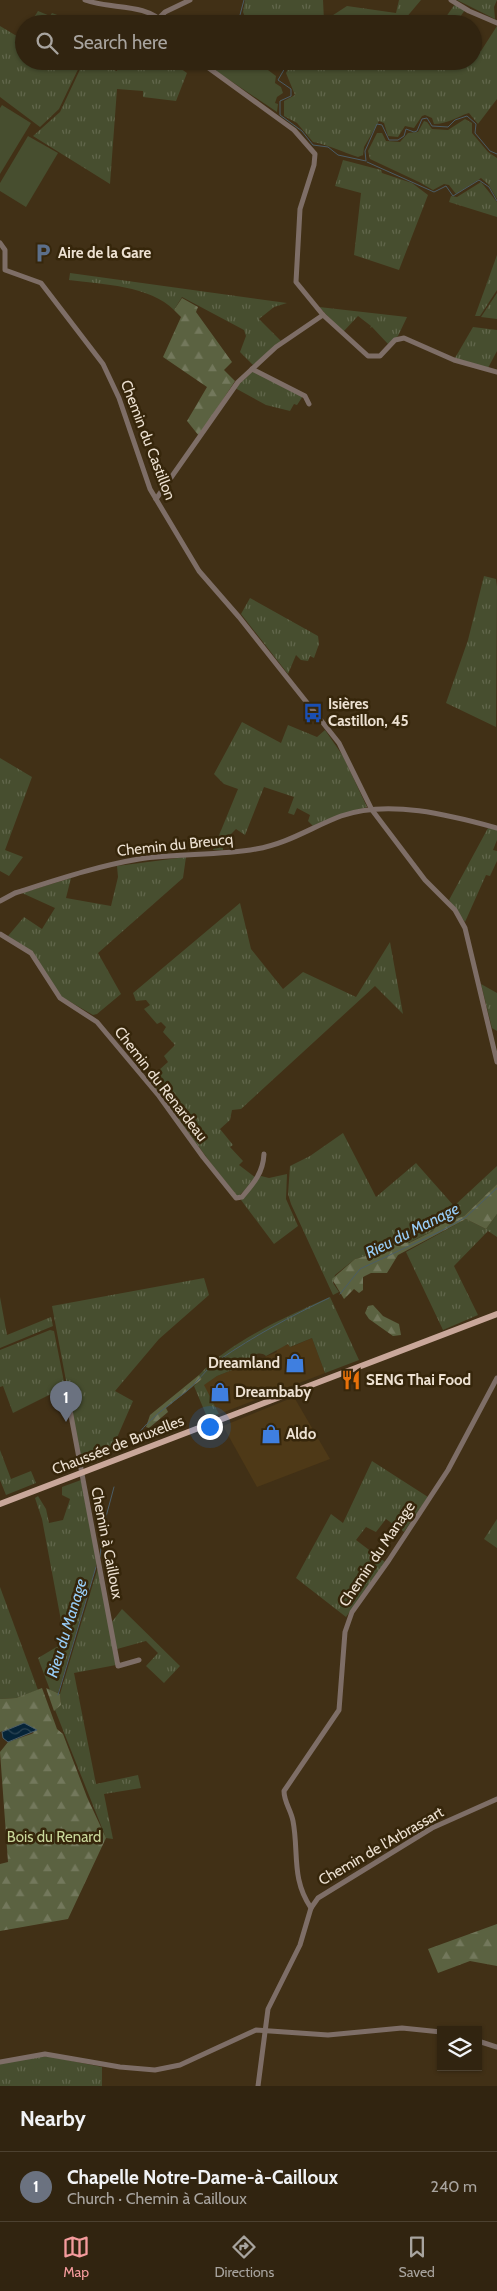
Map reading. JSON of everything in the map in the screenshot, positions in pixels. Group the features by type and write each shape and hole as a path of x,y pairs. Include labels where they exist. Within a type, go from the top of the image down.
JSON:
{"main road":[{"name":"Chaussée de Bruxelles","path":"0,1504 497,1314"}],"street":[{"path":"85,0 96,4 128,7 151,15"},
{"path":"162,15 190,0"},
{"path":"451,0 478,15"},
{"path":"482,17 497,23"},
{"path":"211,70 294,130 315,154 314,165 300,209 294,276 299,288 323,315 372,357 380,356 395,340 404,338 454,360 497,372"},
{"name":"Chemin du Castillon","path":"0,243 5,250 5,270 41,284 103,364 119,398 156,499 206,580 239,617 339,743 372,810"},
{"path":"156,499 238,382 276,347 323,315"},
{"path":"252,369 305,396 309,404"},
{"path":"372,810 425,880 455,910 463,922 497,1062"},
{"name":"Chemin du Breucq","path":"0,901 15,893 123,862 162,856 245,851 269,846 295,838 341,816 372,810 442,813 497,828"},
{"name":"Chemin du Renardeau","path":"0,934 31,952 60,998 97,1022 159,1096 203,1157 236,1198 242,1197 260,1176 264,1165 264,1154"},
{"name":"Chemin du Manage","path":"311,1908 302,1891 297,1873 293,1823 284,1791 339,1710 345,1632 352,1612 389,1560 448,1470 497,1378"},
{"name":"Chemin à Cailloux","path":"67,1394 118,1666 139,1660"},
{"name":"Chemin de l'Arbrassart","path":"311,1908 328,1889 372,1866 432,1828 497,1798"},
{"path":"258,2086 268,2008 300,1945 311,1908"},
{"path":"0,2062 45,2054 134,2069 166,2069 185,2063 251,2032 264,2030 328,2035 402,2028 437,2032"},
{"path":"482,2043 497,2046"}],"shaded area":[{"path":"312,1338 325,1373 219,1414 203,1385 217,1376 277,1352 276,1349 289,1344 291,1347"},
{"path":"294,1397 330,1459 257,1487 223,1426"}],"green space":[{"path":"245,0 323,0 324,15 244,15"},
{"path":"399,0 421,0 408,15 333,15 347,6 396,13"},
{"path":"457,0 497,0 494,7 495,19"},
{"path":"455,4 465,10 461,15 447,15"},
{"path":"38,11 48,15 36,15"},
{"path":"0,26 15,35 15,70 78,70 59,109 40,127 0,97"},
{"path":"497,26 497,99 478,124 469,113 439,124 434,124 432,118 425,115 422,116 414,128 405,126 398,137 388,136 384,123 379,121 364,147 363,155 358,157 313,142 297,123 284,116 284,101 295,95 286,73 288,70 482,70 482,49"},
{"path":"80,70 183,70 187,73 176,101 143,97 143,91 117,89 110,184 33,136 60,112"},
{"path":"268,70 276,76 275,83 281,87 283,93 277,97 275,103 278,104 277,112 216,71"},
{"path":"2,105 31,123 0,174 0,108"},
{"path":"465,119 472,123 472,133 488,152 497,158 497,199 488,184 481,178 456,194 449,185 444,184 433,190 370,159 368,151 377,133 382,133 386,141 400,142 408,133 418,132 424,121 432,129 448,130"},
{"path":"28,136 58,153 26,207 0,191 0,183"},
{"path":"343,160 381,170 382,173 412,183 428,195 399,270 354,255 361,193 335,186"},
{"path":"481,182 497,202 497,217 449,202 451,196 457,197"},
{"path":"497,255 497,290 480,316 475,316"},
{"path":"70,273 287,303 274,307 259,319 281,341 253,365 240,352 246,336 244,330 182,297 174,310 164,302 139,291 69,280"},
{"path":"497,293 497,319 481,317"},
{"path":"182,298 198,307 196,312 232,362 224,370 235,381 199,436 187,421 207,387 163,357 181,317 174,310"},
{"path":"319,307 407,317 398,336 388,344 372,327 370,328 371,326 358,316 343,332"},
{"path":"473,327 497,330 497,351 488,368 455,358"},
{"path":"253,371 303,396 297,405 294,404 290,411 266,405 235,388"},
{"path":"484,576 496,579 497,587 496,727 446,703 468,640"},
{"path":"250,598 318,636 319,644 314,658 310,656 308,661 301,660 296,655 288,674 241,614"},
{"path":"242,722 281,743 288,725 317,737 325,730 343,756 367,807 313,826 308,821 310,815 297,808 294,815 288,813 294,797 264,787 245,835 236,829 223,842 223,850 213,850 238,789 224,784 214,774"},
{"path":"0,758 32,777 5,850 23,857 9,876 0,871"},
{"path":"488,828 497,830 497,840 493,850 497,851 497,861 490,876 486,875 465,922 449,900"},
{"path":"186,857 183,878 98,953 121,994 97,1014 93,1015 60,996 33,953 8,936 24,917 42,929 55,908 22,893 71,878 66,898 111,906 118,877 117,866"},
{"path":"240,903 251,949 283,989 303,972 356,997 390,942 403,1014 375,986 241,1109 232,1110 230,1120 220,1129 233,1145 230,1147 243,1161 239,1165 256,1178 238,1197 149,1079 168,1062 164,1056 175,1045 163,1032 166,1027 161,1022 157,1024 144,1009 150,1005 146,1000 136,1001 133,993"},
{"path":"481,984 497,993 497,1031 492,1028"},
{"path":"343,1133 376,1197 416,1163 454,1206 497,1166 497,1184 464,1216 437,1226 433,1231 408,1243 387,1244 373,1254 355,1259 335,1275 333,1283 339,1292 333,1295 288,1194 290,1166 310,1156"},
{"path":"287,1174 286,1199 298,1226 274,1244 241,1200 261,1176 269,1178"},
{"path":"497,1184 497,1214 486,1229 466,1219 398,1255 387,1273 371,1273 363,1277 363,1290 359,1293 354,1289 344,1299 332,1279 355,1259 373,1254 397,1240 409,1243 433,1231 436,1226 464,1216"},
{"path":"497,1214 497,1237 488,1231 454,1266 478,1315 443,1330 406,1252 466,1219 486,1229"},
{"path":"204,1278 209,1295 159,1339 115,1391 133,1401 109,1456 82,1466 52,1306"},
{"path":"0,1297 7,1335 51,1317 53,1326 0,1348"},
{"path":"330,1297 359,1360 325,1373 312,1338 290,1347 288,1344 266,1356 256,1354 246,1361 247,1364 217,1376 204,1385 219,1414 207,1417 194,1386 202,1379 199,1375 226,1351 260,1330"},
{"path":"373,1305 383,1316 399,1324 401,1335 393,1336 369,1319 365,1313 368,1306"},
{"path":"50,1330 54,1331 65,1387 13,1413 3,1386 0,1387 0,1350"},
{"path":"199,1375 202,1379 166,1408 168,1412 149,1428 146,1427 150,1415"},
{"path":"0,1450 11,1479 31,1471 36,1483 6,1495 0,1480"},
{"path":"372,1461 428,1497 404,1532 386,1519 376,1532 366,1527 356,1540 385,1562 346,1617 296,1578 331,1514 343,1523"},
{"path":"81,1480 97,1563 58,1693 50,1690 38,1658 65,1642 42,1519 35,1498 38,1496 46,1509 49,1523 63,1520 70,1499 62,1495 62,1487"},
{"path":"497,1519 497,1548 484,1539"},
{"path":"98,1567 116,1665 74,1673 96,1784 138,1775 141,1788 104,1794 113,1839 106,1838 55,1710 61,1705 60,1694"},
{"path":"0,1587 38,1690 16,1698 0,1699"},
{"path":"122,1609 180,1666 164,1683 146,1666 158,1653 146,1641 117,1649 111,1623"},
{"name":"Bois du Renard","path":"42,1688 57,1729 63,1734 87,1797 106,1838 68,1919 0,1931 0,1864 8,1862 0,1752 8,1742 34,1733 24,1724 0,1732 0,1699 16,1698"},
{"path":"46,1688 60,1694 61,1705 54,1711"},
{"path":"497,1924 497,1966 470,1961 438,1973 428,1949"},
{"path":"36,2056 52,2057 102,2067 102,2086 0,2086 0,2064"}],"water":[{"path":"24,1723 37,1730 8,1742 3,1738 2,1732"}],"waterway":[{"path":"240,15 244,0"},
{"path":"284,70 278,80 291,89 291,96 280,101 280,115 302,131 313,145 328,147 338,155 366,161 365,151 377,124 382,125 389,140 398,140 404,136 406,129 414,132 417,131 422,119 427,118 432,126 448,127 455,120 467,116 476,124 475,133 490,151 497,154"},
{"name":"Rieu du Manage","path":"367,162 434,192 446,186 453,196 479,180 489,187 497,201"},
{"name":"Rieu du Manage","path":"340,1294 360,1269 441,1231 466,1217 497,1188"},
{"name":"Rieu du Manage","path":"133,1445 147,1424 188,1390 214,1364 273,1327 329,1298"},
{"name":"Rieu du Manage","path":"100,1557 103,1528 114,1487"},
{"name":"Rieu du Manage","path":"58,1695 96,1567"}],"place":[{"name":"Aire de la Gare","path":"43,253"},
{"name":"Isières Castillon, 45","path":"313,713"},
{"name":"Dreamland","path":"295,1363"},
{"name":"SENG Thai Food","path":"351,1380"},
{"name":"Dreambaby","path":"220,1392"},
{"name":"Chapelle Notre-Dame-à-Cailloux","path":"66,1422"},
{"name":"Aldo","path":"271,1434"}]}
